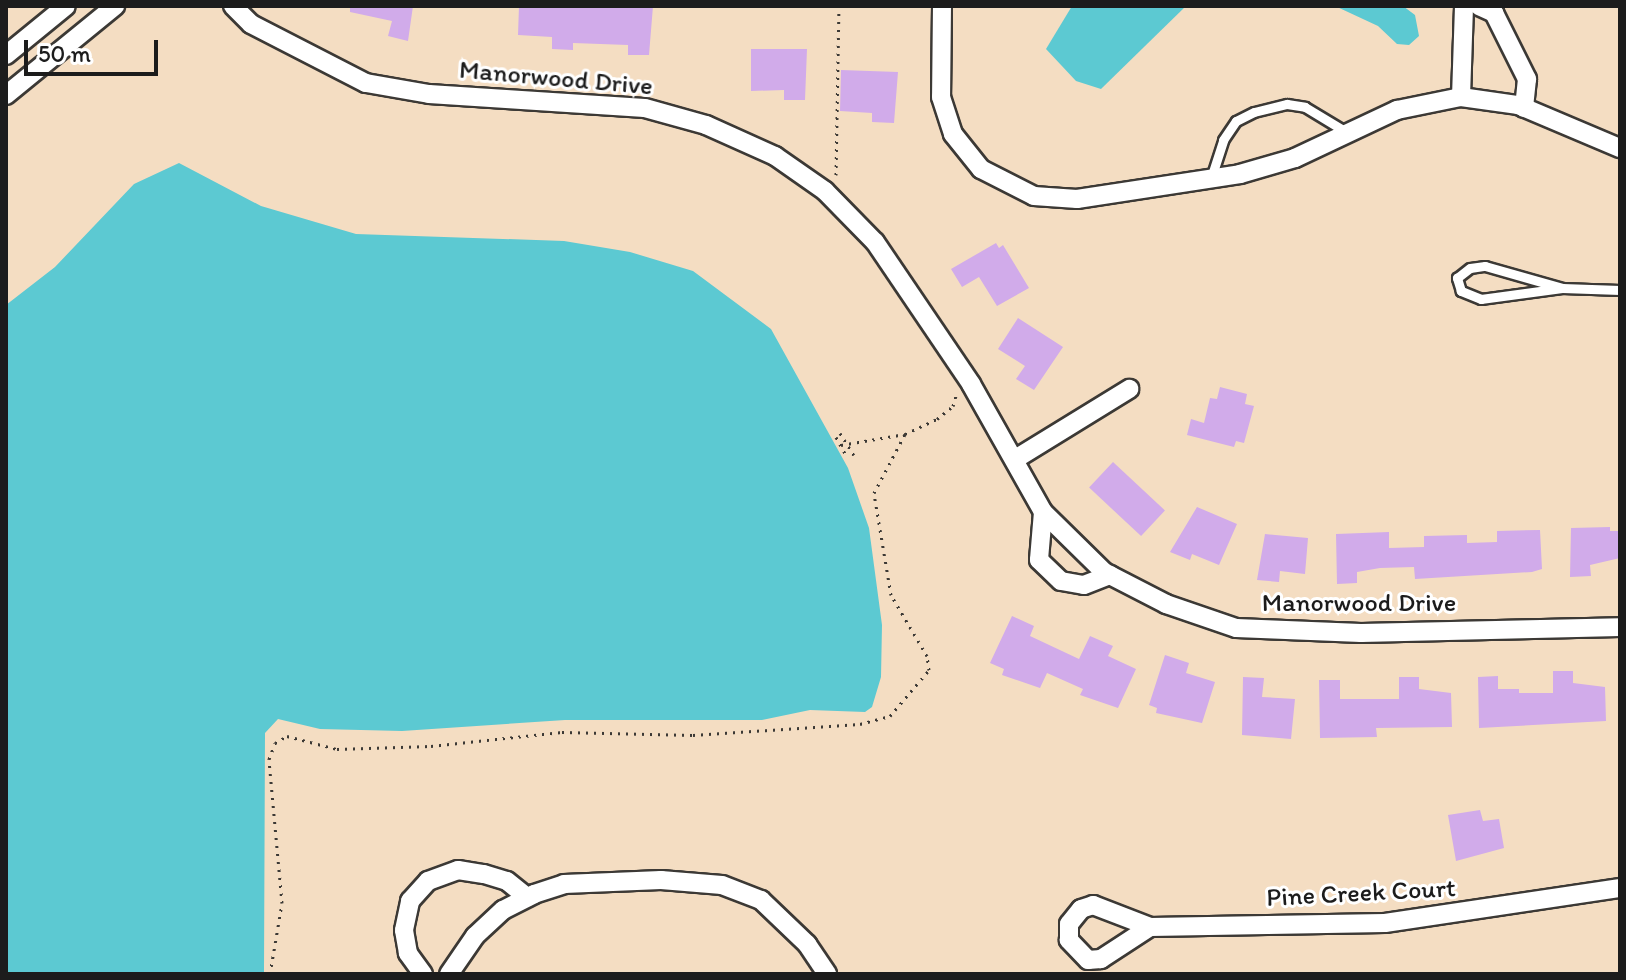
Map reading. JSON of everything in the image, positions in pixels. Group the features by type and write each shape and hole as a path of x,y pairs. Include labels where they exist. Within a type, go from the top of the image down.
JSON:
{"street":[{"path":"6,55 66,6"},
{"path":"6,95 115,6"},
{"name":"Manorwood Drive","path":"233,6 251,24 366,83 429,94 645,108 706,125 775,156 825,191 875,242 971,384 1017,458 1043,512 1110,575 1166,604 1236,628 1361,633 1620,627"},
{"path":"942,6 939,64 947,120 967,155 997,181 1053,199 1211,178 1278,164 1415,104 1461,97 1524,108 1587,138 1620,148"},
{"path":"1461,97 1464,6"},
{"path":"1479,6 1494,13 1527,79 1524,108"},
{"path":"1017,458 1129,389"},
{"path":"1043,512 1039,560 1061,581 1084,585 1110,575"},
{"path":"423,974 408,953 404,930 410,901 428,881 458,870 484,874 507,881 527,897"},
{"path":"449,974 475,936 503,910 527,897 564,884 661,880 722,885 761,900 782,918 827,974"},
{"name":"Pine Creek Court","path":"1150,927 1411,921 1620,888"}],"lane":[{"path":"1211,178 1223,140 1236,121 1254,112 1287,104 1305,107 1348,133"},
{"path":"1562,288 1485,266 1470,268 1457,278 1461,291 1481,299 1562,288 1620,290"}],"path":[{"path":"825,191 839,167 834,161 839,6"},
{"path":"841,445 905,434 937,419 953,406 953,394 971,384"},
{"path":"270,974 282,903 269,759 275,743 287,736 337,749 528,740 562,732 643,738 860,724 890,716 929,670 927,656 891,595 874,493 905,434"},
{"path":"847,457 838,435 854,455"}],"water":[{"path":"1072,6 1186,6 1101,89 1076,81 1046,49"},
{"path":"1335,6 1403,6 1415,15 1419,36 1409,45 1397,44 1378,26"},
{"path":"179,163 261,206 356,234 564,241 630,252 693,271 771,329 848,468 869,528 882,625 881,677 872,707 865,712 810,710 762,720 565,720 402,731 320,729 278,719 265,733 264,974 6,974 6,305 55,267 134,184"}],"building":[{"path":"350,6 413,6 408,41 388,36 392,21 350,12"},
{"path":"519,6 653,6 649,55 628,55 628,45 573,43 573,50 552,49 552,37 518,35"},
{"path":"751,49 807,49 805,100 784,100 784,90 751,91"},
{"path":"841,70 898,72 894,123 872,122 872,113 840,111"},
{"path":"996,243 999,248 1003,245 1029,288 997,306 979,277 962,287 951,269"},
{"path":"1018,318 1063,347 1034,390 1016,379 1025,366 998,349"},
{"path":"1220,387 1247,394 1245,404 1254,406 1244,443 1236,441 1234,447 1187,435 1191,419 1204,423 1210,398 1217,399"},
{"path":"1113,462 1165,510 1141,536 1089,488"},
{"path":"1197,507 1237,524 1219,565 1192,554 1190,560 1170,552"},
{"path":"1610,527 1610,531 1620,531 1620,558 1590,565 1591,576 1570,577 1571,528"},
{"path":"1540,530 1542,569 1532,572 1415,579 1414,567 1380,568 1357,572 1357,583 1337,584 1336,534 1389,532 1389,548 1424,547 1424,536 1467,535 1467,543 1497,542 1497,531"},
{"path":"1265,534 1308,538 1305,574 1280,571 1279,582 1257,580"},
{"path":"1012,616 1034,626 1030,636 1079,659 1090,636 1113,646 1108,656 1136,669 1118,708 1080,695 1083,689 1047,673 1040,688 1002,675 1004,669 990,663"},
{"path":"1165,655 1189,663 1186,673 1215,682 1202,723 1156,713 1157,708 1149,705"},
{"path":"1553,671 1573,671 1573,683 1605,687 1606,721 1479,728 1478,677 1498,676 1498,689 1519,689 1519,693 1553,693"},
{"path":"1243,677 1264,678 1262,697 1295,699 1291,739 1242,735"},
{"path":"1399,677 1419,677 1419,689 1451,693 1452,727 1376,728 1377,737 1320,738 1319,680 1340,680 1340,699 1399,699"},
{"path":"1480,810 1483,821 1499,819 1504,848 1456,861 1448,815"}]}
